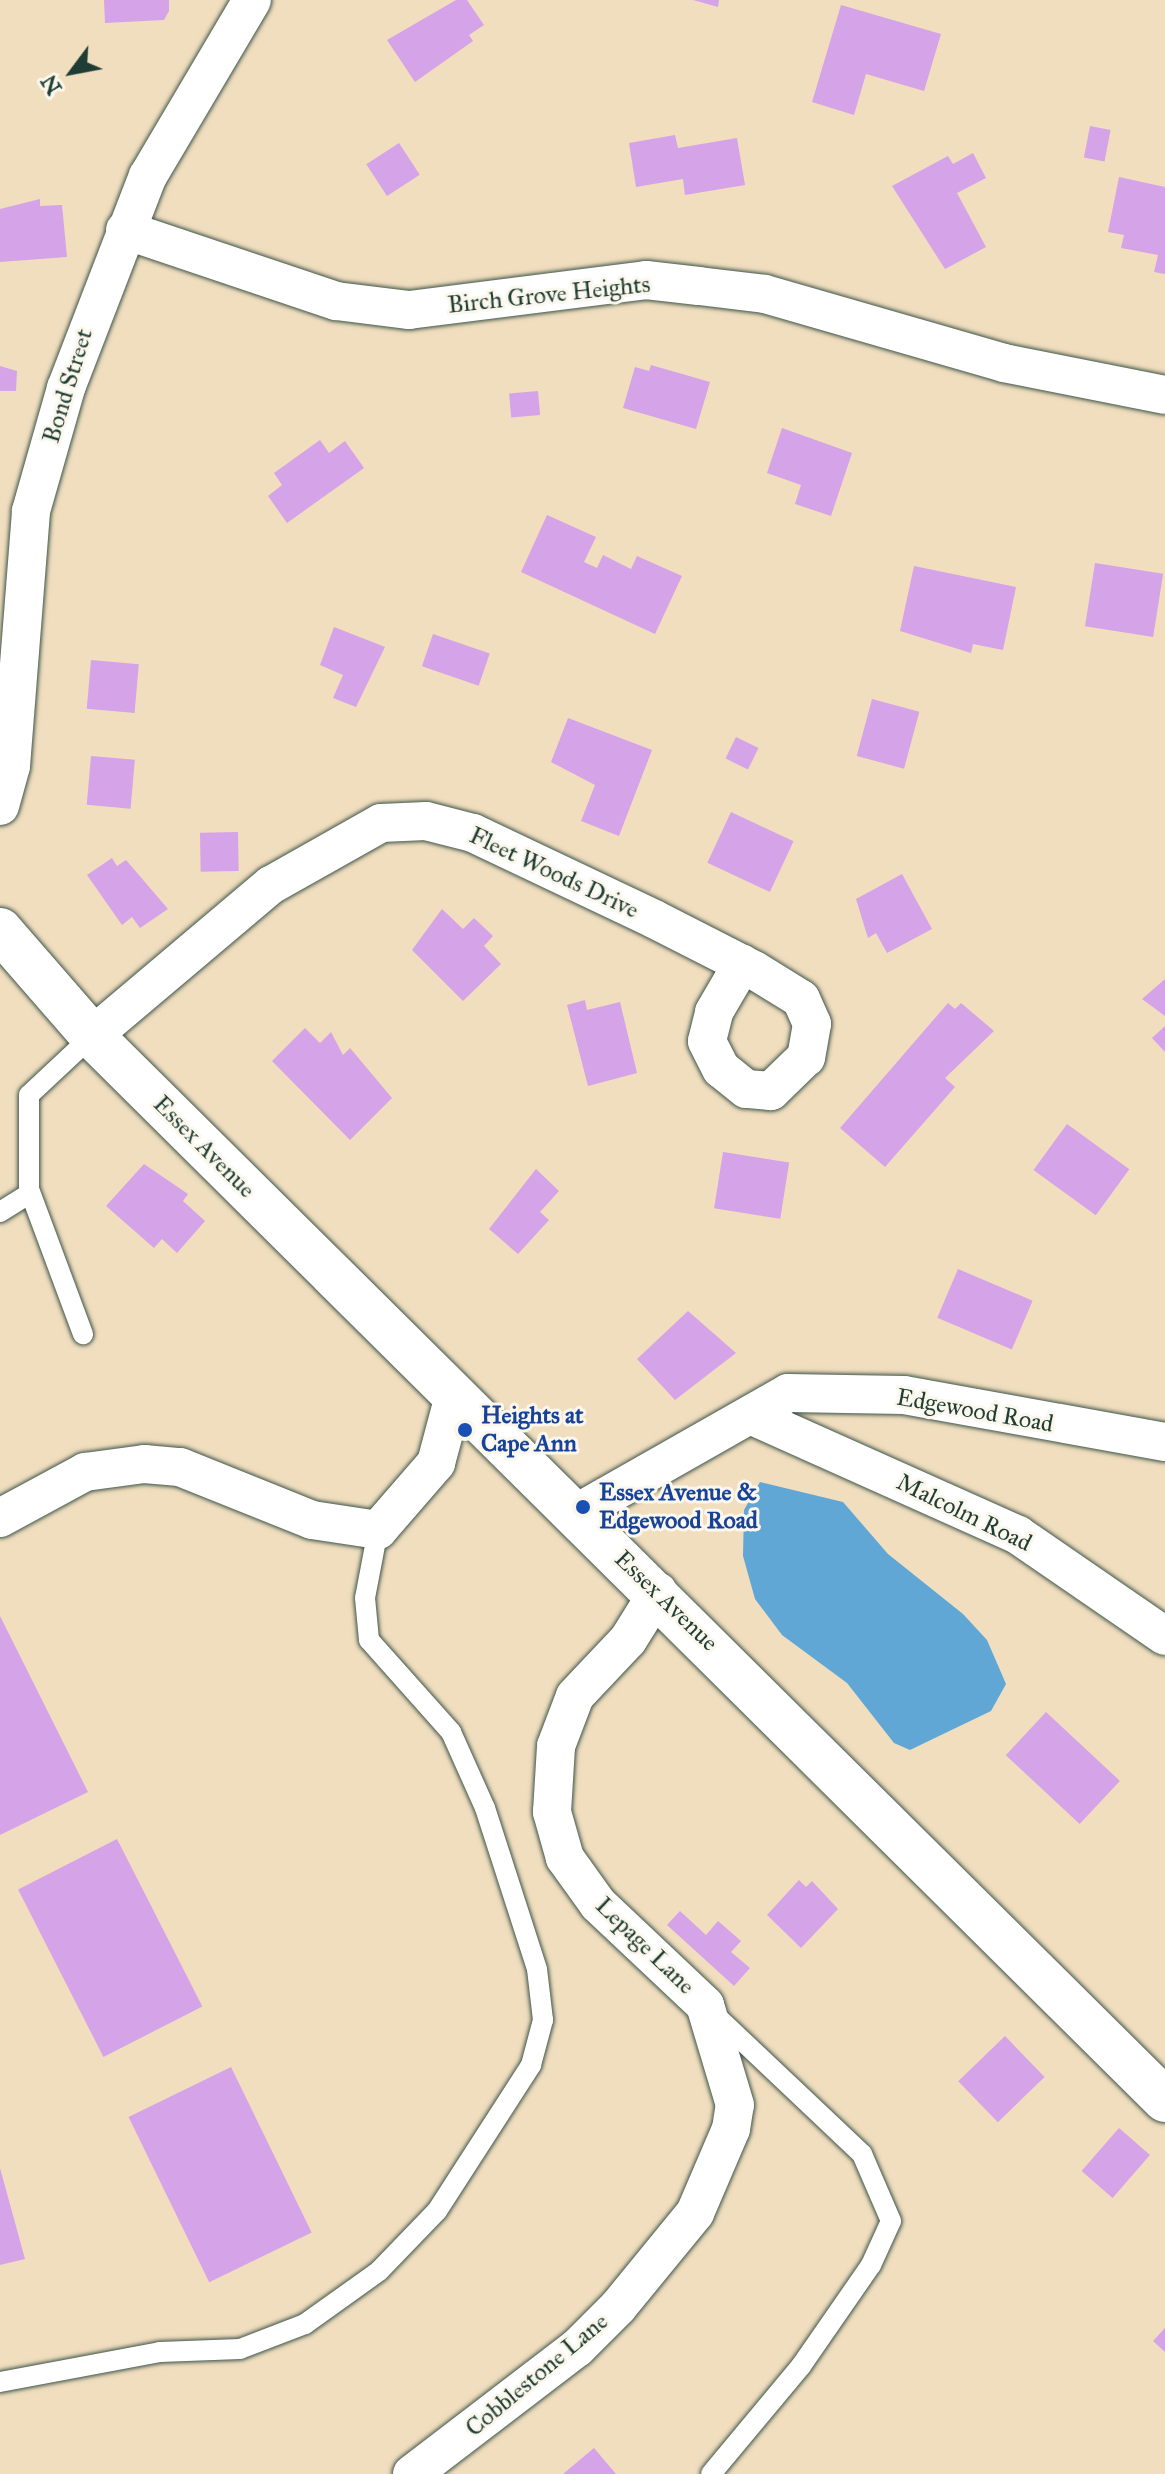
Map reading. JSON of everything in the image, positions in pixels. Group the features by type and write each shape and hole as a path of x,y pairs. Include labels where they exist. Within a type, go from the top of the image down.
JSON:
{"street":[{"name":"Bond Street","path":"0,806 11,766 31,511 66,388 125,230 252,0"},
{"name":"Birch Grove Heights","path":"125,230 336,301 409,310 646,280 765,294 1004,363 1165,395"},
{"name":"Fleet Woods Drive","path":"92,1036 271,885 381,823 426,821 473,833 742,964"},
{"name":"Essex Avenue","path":"0,930 92,1036 454,1396 658,1592 1165,2100"},
{"name":"Edgewood Road","path":"575,1514 788,1393 904,1395 1165,1442"},
{"path":"0,1518 85,1472 144,1464 180,1467 312,1520 378,1530 436,1463 454,1396"},
{"name":"Malcolm Road","path":"750,1415 1018,1535 1165,1636"},
{"name":"Lepage Lane","path":"658,1592 628,1640 575,1696 556,1746 552,1812 565,1858 598,1904 705,2005"},
{"name":"Cobblestone Lane","path":"412,2474 577,2348 695,2213 715,2176 735,2105 705,2005"}],"lane":[{"path":"83,1334 29,1189 29,1095 92,1036"},
{"path":"0,1212 29,1189"},
{"path":"0,2382 160,2352 240,2349 305,2324 379,2271 437,2211 531,2065 543,2020 537,1969 485,1808 451,1732 369,1640 365,1598 378,1530"},
{"path":"705,2005 862,2154 891,2221 871,2265 801,2366 711,2474"}],"water":[{"path":"760,1482 843,1502 888,1554 963,1614 987,1640 1006,1684 991,1711 910,1750 894,1743 847,1683 782,1635 755,1599 743,1556 744,1510"}],"building":[{"path":"104,0 169,0 169,11 164,20 105,23"},
{"path":"456,0 467,0 484,25 469,35 473,41 415,82 387,40"},
{"path":"693,0 719,0 718,7"},
{"path":"841,5 941,34 924,91 866,74 854,115 812,102"},
{"path":"1090,126 1111,130 1105,161 1084,157"},
{"path":"675,135 678,148 737,138 745,185 685,195 683,179 636,187 629,143"},
{"path":"399,143 420,175 387,196 366,164"},
{"path":"973,153 986,178 957,193 986,247 945,269 892,186 948,156 953,164"},
{"path":"1119,177 1165,187 1165,274 1154,272 1158,255 1121,248 1124,235 1108,232"},
{"path":"40,199 40,206 62,205 67,257 0,262 0,209"},
{"path":"651,365 710,382 696,429 623,408 635,367 649,371"},
{"path":"0,366 17,371 16,391 0,391"},
{"path":"538,391 540,415 511,417 509,394"},
{"path":"782,428 852,453 831,516 795,504 801,485 767,473"},
{"path":"320,440 329,453 345,441 364,468 287,523 268,496 282,485 274,473"},
{"path":"547,515 596,537 584,562 597,568 603,555 631,569 637,556 682,576 655,634 521,572"},
{"path":"1095,563 1163,574 1153,637 1085,626"},
{"path":"914,566 1016,587 1003,650 973,644 971,653 900,631"},
{"path":"334,627 385,647 356,707 333,698 343,675 320,665"},
{"path":"433,634 490,654 479,686 422,666"},
{"path":"91,660 139,664 135,713 87,709"},
{"path":"872,699 919,712 904,769 857,756"},
{"path":"568,718 652,750 619,836 581,821 595,785 551,762"},
{"path":"736,737 758,748 748,770 725,759"},
{"path":"91,756 135,760 131,809 87,805"},
{"path":"731,812 794,841 770,892 707,863"},
{"path":"238,832 239,871 201,872 200,833"},
{"path":"112,858 117,866 126,860 168,909 140,928 132,917 122,925 87,875"},
{"path":"902,874 932,929 887,953 876,933 868,938 856,899"},
{"path":"442,909 463,929 474,918 493,936 484,946 501,964 463,1001 412,950"},
{"path":"1165,979 1165,1016 1142,999"},
{"path":"585,1000 587,1010 620,1002 637,1073 588,1086 567,1005"},
{"path":"948,1003 955,1009 961,1003 994,1031 945,1078 955,1087 885,1167 840,1128"},
{"path":"1165,1026 1165,1052 1152,1038"},
{"path":"305,1028 320,1043 331,1032 343,1055 350,1048 392,1098 350,1140 272,1061"},
{"path":"1067,1124 1129,1169 1096,1215 1033,1170"},
{"path":"723,1152 789,1162 780,1219 714,1208"},
{"path":"144,1164 188,1194 183,1201 205,1221 177,1253 162,1239 154,1248 106,1206"},
{"path":"536,1169 559,1191 540,1212 549,1220 518,1254 489,1229"},
{"path":"958,1269 1033,1301 1012,1349 937,1318"},
{"path":"688,1311 736,1353 675,1400 637,1359"},
{"path":"0,1616 88,1792 0,1835"},
{"path":"1046,1712 1120,1781 1080,1824 1006,1755"},
{"path":"117,1839 202,2007 103,2057 18,1889"},
{"path":"799,1880 806,1887 812,1881 838,1909 801,1948 767,1915"},
{"path":"680,1911 706,1935 718,1921 741,1941 731,1952 750,1968 734,1986 667,1925"},
{"path":"1005,2036 1045,2077 998,2122 958,2081"},
{"path":"231,2067 312,2232 209,2282 129,2117"},
{"path":"1119,2128 1150,2155 1113,2198 1082,2171"},
{"path":"0,2168 25,2259 0,2265"},
{"path":"1165,2328 1165,2352 1153,2341"},
{"path":"594,2448 616,2474 563,2474"}],"place":[{"name":"Heights at Cape Ann","path":"465,1430"},
{"name":"Essex Avenue & Edgewood Road","path":"583,1507"}]}
